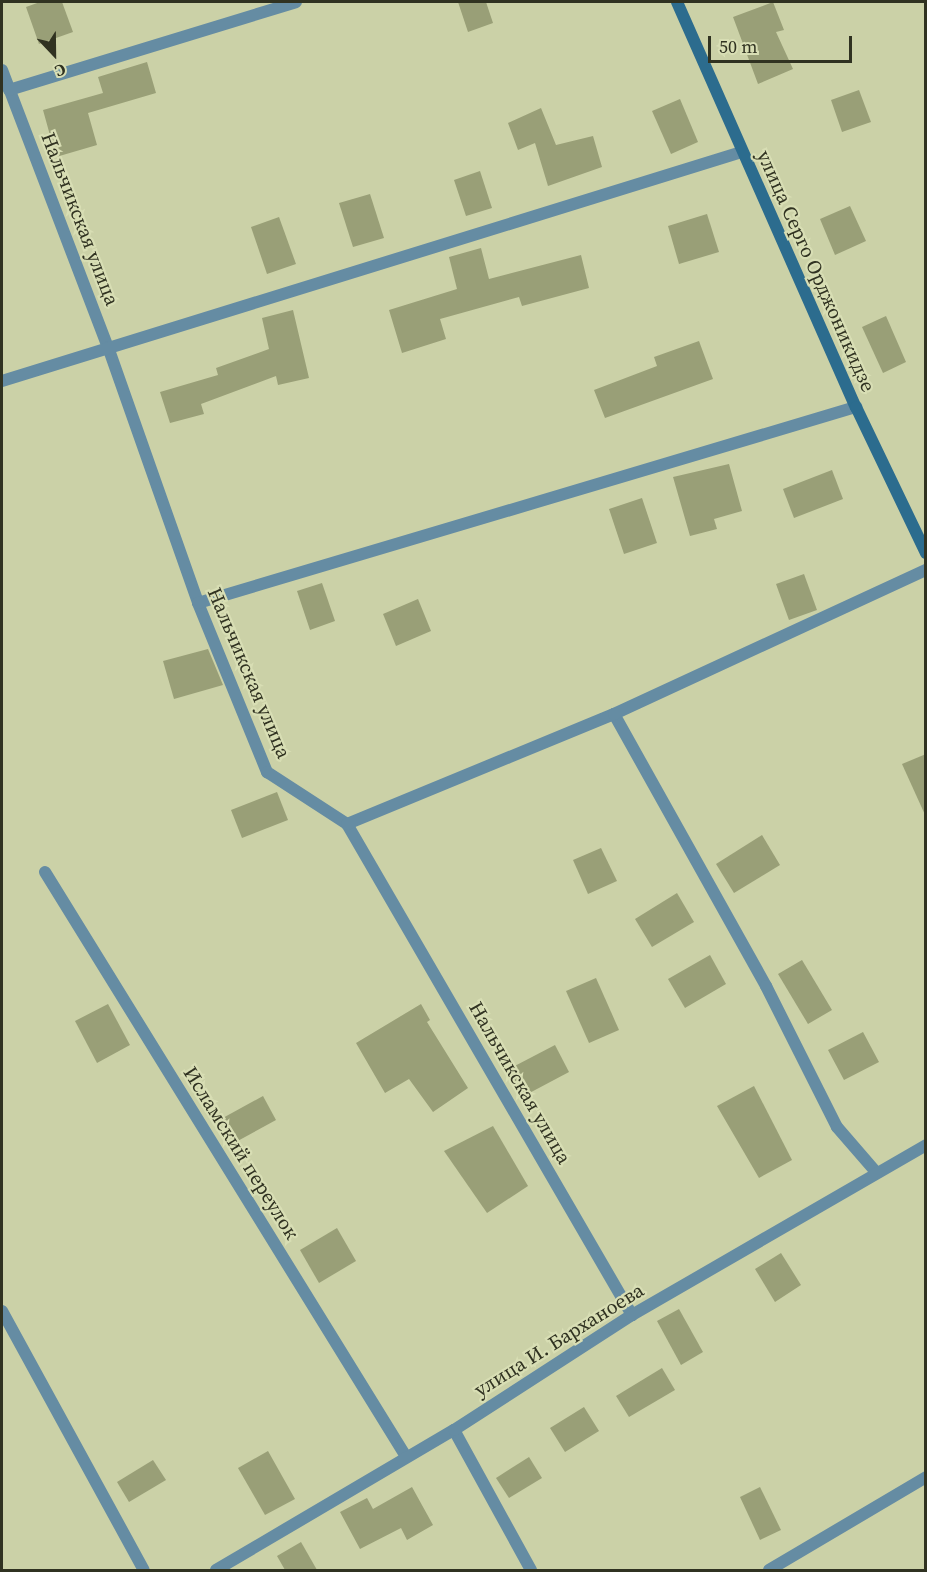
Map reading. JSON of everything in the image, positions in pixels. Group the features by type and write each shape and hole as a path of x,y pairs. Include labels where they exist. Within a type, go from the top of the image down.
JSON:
{"street":[{"path":"9,90 296,2"},
{"name":"улица Серго Орджоникидзе","path":"677,2 856,408 926,553"},
{"name":"Нальчикская улица","path":"2,70 108,347 198,603 267,772 346,824 632,1315"},
{"path":"2,381 742,152"},
{"path":"198,603 856,408"},
{"path":"346,824 614,714 926,570"},
{"path":"614,714 766,986 837,1127 876,1172"},
{"name":"Исламский переулок","path":"45,872 405,1455"},
{"name":"улица И. Барханоева","path":"216,1570 405,1455 454,1430 632,1315 926,1145"},
{"path":"2,1311 144,1570"},
{"path":"454,1430 531,1570"},
{"path":"769,1570 926,1477"}],"building":[{"path":"40,2 62,2 73,32 39,44 26,7"},
{"path":"458,2 486,2 493,23 468,32"},
{"path":"773,2 784,30 776,32 793,69 758,84 733,17"},
{"path":"147,62 156,93 88,113 97,145 56,157 43,110 103,93 98,77"},
{"path":"859,90 871,122 842,132 831,100"},
{"path":"680,99 698,142 671,154 652,111"},
{"path":"541,108 556,145 593,136 602,167 548,186 535,143 518,150 508,123"},
{"path":"480,171 492,208 466,216 454,180"},
{"path":"370,194 384,238 353,247 339,203"},
{"path":"850,206 866,241 835,255 820,219"},
{"path":"707,214 719,252 679,264 668,226"},
{"path":"279,217 296,264 267,274 251,227"},
{"path":"481,248 489,279 581,255 589,288 522,306 519,297 440,319 446,339 402,353 389,310 457,289 449,257"},
{"path":"293,310 309,378 278,385 276,376 201,404 204,414 170,423 160,392 218,375 216,368 269,349 262,318"},
{"path":"886,316 906,362 883,373 862,327"},
{"path":"699,341 713,379 605,418 594,390 657,366 654,357"},
{"path":"729,464 742,511 714,519 717,529 690,536 673,477"},
{"path":"832,470 843,499 794,518 783,489"},
{"path":"642,498 657,543 624,554 609,509"},
{"path":"804,574 817,610 789,620 776,584"},
{"path":"322,583 335,621 310,630 297,591"},
{"path":"418,599 431,631 396,646 383,614"},
{"path":"208,649 223,685 174,699 163,661"},
{"path":"926,754 926,817 902,764"},
{"path":"277,792 288,820 242,838 231,810"},
{"path":"762,835 780,865 734,893 716,864"},
{"path":"601,848 617,881 588,894 573,860"},
{"path":"677,893 694,922 652,947 635,919"},
{"path":"710,955 726,984 685,1008 668,979"},
{"path":"802,960 832,1010 808,1024 778,974"},
{"path":"596,978 619,1030 589,1043 566,991"},
{"path":"108,1004 130,1045 97,1063 75,1021"},
{"path":"421,1004 430,1020 427,1022 468,1088 433,1112 409,1079 385,1093 356,1043"},
{"path":"863,1032 879,1062 844,1080 828,1050"},
{"path":"555,1045 569,1072 520,1098 505,1071"},
{"path":"754,1086 792,1160 759,1178 717,1106"},
{"path":"263,1096 276,1120 234,1143 221,1119"},
{"path":"493,1126 528,1186 487,1213 444,1151"},
{"path":"337,1228 356,1261 319,1283 300,1250"},
{"path":"781,1253 801,1285 775,1302 755,1269"},
{"path":"679,1309 703,1352 681,1365 657,1321"},
{"path":"662,1368 675,1390 629,1417 616,1396"},
{"path":"584,1407 599,1431 565,1452 550,1428"},
{"path":"268,1451 295,1499 265,1515 238,1468"},
{"path":"529,1457 542,1478 509,1498 496,1478"},
{"path":"153,1460 166,1480 129,1502 117,1482"},
{"path":"412,1487 433,1525 407,1540 401,1528 360,1549 340,1512 367,1498 373,1509"},
{"path":"760,1487 781,1530 760,1540 740,1497"},
{"path":"301,1542 317,1570 285,1570 277,1556"}]}
